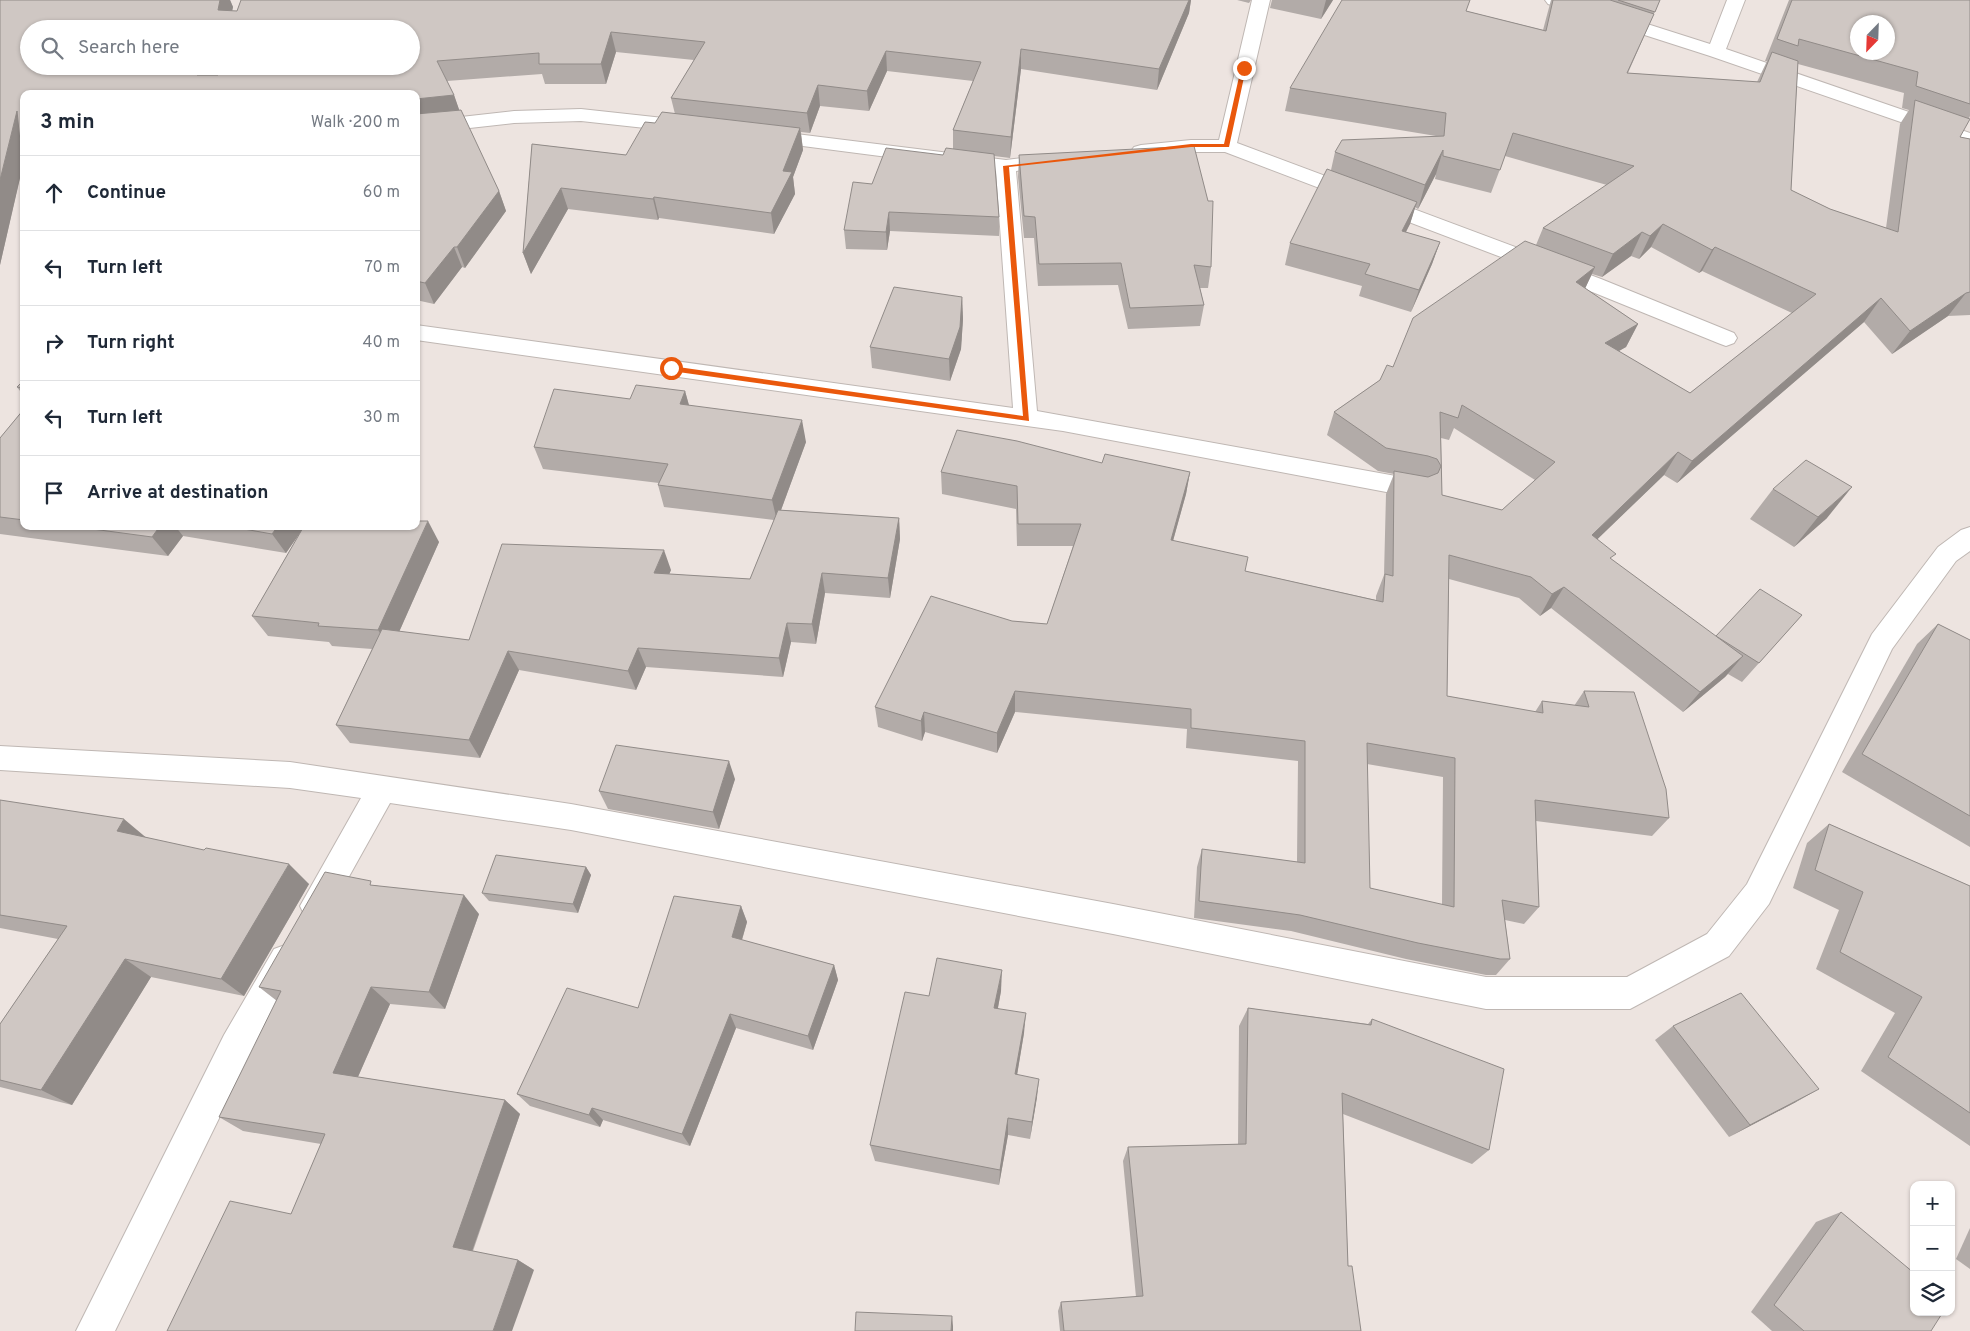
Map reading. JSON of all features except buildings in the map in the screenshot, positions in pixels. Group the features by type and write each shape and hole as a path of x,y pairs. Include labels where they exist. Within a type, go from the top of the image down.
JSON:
{"street":[{"path":"1227,146 1261,0"},
{"path":"1554,0 1716,52 1970,140"},
{"path":"1716,52 1736,0"},
{"path":"420,128 514,117 581,115 710,129"},
{"path":"748,134 1006,166 1078,158"},
{"path":"1125,153 1191,146 1227,146 1593,284 1726,338"},
{"path":"1006,166 1026,419"},
{"path":"420,333 1064,423 1418,489"},
{"path":"0,758 290,774 571,817 1113,918 1486,993 1630,993 1718,945 1758,894 1882,642 1947,554 1970,537"},
{"path":"95,1331 236,1047 382,789"}],"route":[{"path":"671,368 1026,419 1006,166 1191,146 1227,146 1244,68"}]}
